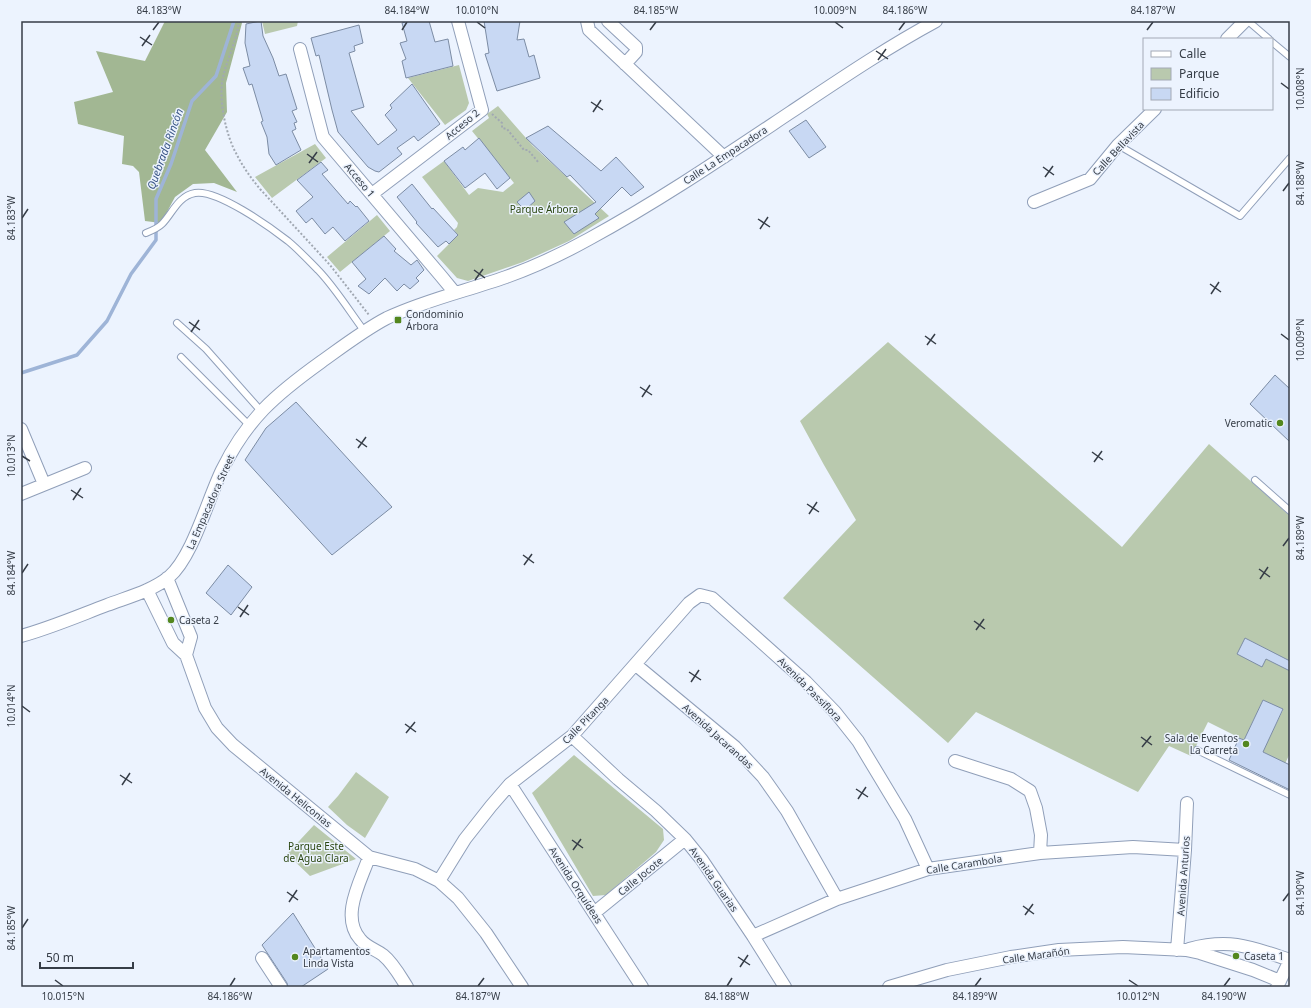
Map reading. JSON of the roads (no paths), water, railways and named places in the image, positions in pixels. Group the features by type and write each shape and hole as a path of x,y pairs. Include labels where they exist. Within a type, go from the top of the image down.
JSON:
{"street":[{"name":"Acceso 2","path":"372,194 482,110 458,21"},
{"path":"587,21 589,30 724,157"},
{"path":"608,21 636,47 636,52 625,64"},
{"name":"Calle La Empacadora","path":"724,157 881,52 936,21"},
{"path":"1228,38 1246,21"},
{"name":"Acceso 1","path":"300,49 323,137 455,293"},
{"name":"Calle Bellavista","path":"1034,202 1090,179 1118,145 1154,110"},
{"name":"La Empacadora Street","path":"21,636 41,630 147,590 167,578 184,559 222,471 238,441 249,425 261,411 296,380 376,324 400,313 455,293 507,277 564,252 626,218 724,157"},
{"path":"21,429 44,484"},
{"path":"21,494 85,468"},
{"path":"167,578 191,637 186,655"},
{"name":"Avenida Heliconias","path":"147,590 173,643 186,655 205,708 217,728 233,745 369,857 415,869 439,881 458,898 486,933 522,987"},
{"name":"Calle Pitanga","path":"439,881 465,839 510,784 572,736 689,603 700,595"},
{"name":"Avenida Passiflora","path":"700,595 712,598 717,602 806,682 835,712 858,740 905,819 928,869"},
{"name":"Avenida Jacarandas","path":"636,665 735,748 763,776 787,811 837,899"},
{"name":"Avenida Guarias","path":"572,736 685,839 702,860 754,936 785,987"},
{"path":"954,762 1011,779 1030,791 1036,808 1041,835 1040,853"},
{"name":"Avenida Orquídeas","path":"510,784 642,987"},
{"name":"Avenida Anturios","path":"1182,950 1187,803"},
{"name":"Calle Jocote","path":"594,913 685,839"},
{"name":"Calle Carambola","path":"754,936 837,899 928,869 1040,853 1133,847 1186,850"},
{"path":"369,857 354,899 351,916 353,927 359,939 369,948 382,954 389,961 406,987"},
{"name":"Calle Marañón","path":"1182,950 1221,943 1245,945 1289,965"},
{"name":"Calle Marañón","path":"890,987 947,970 1011,957 1059,950 1123,947 1182,950 1200,953 1253,970 1278,984"},
{"path":"262,958 281,987"},
{"path":"1278,984 1289,965"}],"lane":[{"path":"1246,21 1268,38"},
{"path":"1273,43 1290,57"},
{"path":"1118,145 1240,216 1290,158"},
{"path":"146,233 162,225 176,206 187,196 193,194 207,194 230,203 288,241 319,271 365,332"},
{"path":"177,323 206,349 261,411"},
{"path":"181,357 249,425"},
{"path":"1255,480 1290,511"},
{"path":"1196,750 1290,795"}],"waterway":[{"name":"Quebrada Rincón","path":"21,373 77,355 107,321 131,274 156,240 156,199 171,164 192,101 216,76 234,21"}],"place":[{"name":"Condominio Árbora","path":"398,320"},
{"name":"Veromatic","path":"1280,423"},
{"name":"Caseta 2","path":"171,620"},
{"name":"Sala de Eventos La Carreta","path":"1246,744"},
{"name":"Caseta 1","path":"1236,956"},
{"name":"Apartamentos Linda Vista","path":"295,957"}],"park label":[{"name":"Parque Árbora","path":"544,209"},
{"name":"Parque Este de Agua Clara","path":"316,852"}]}
